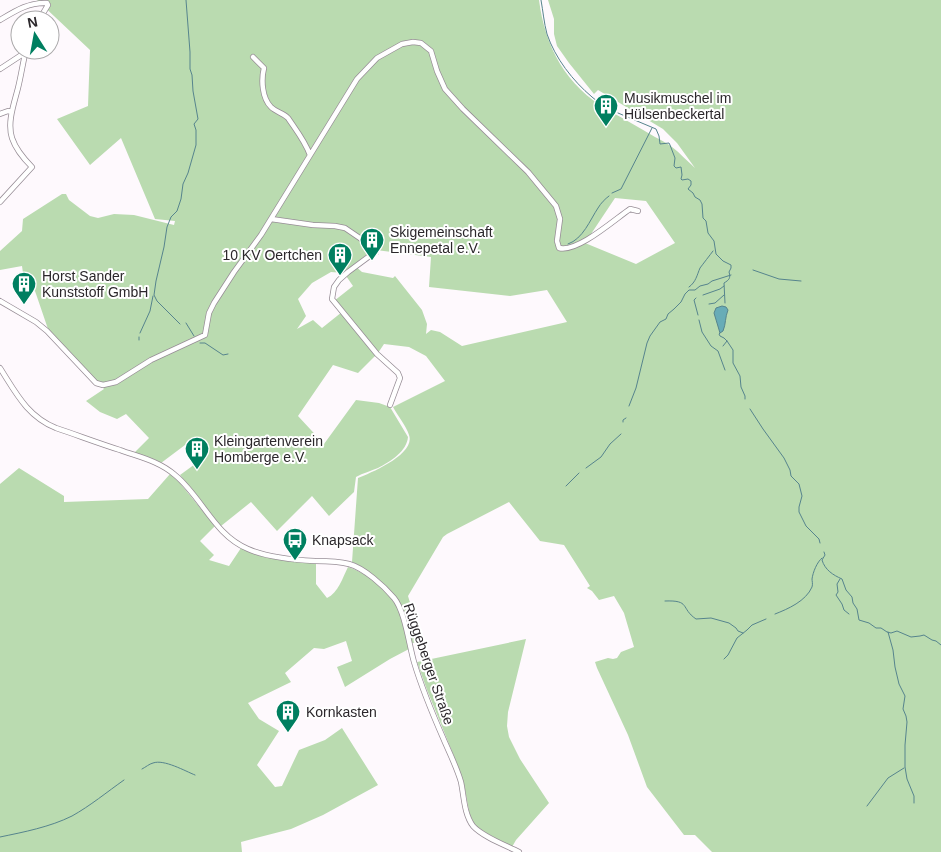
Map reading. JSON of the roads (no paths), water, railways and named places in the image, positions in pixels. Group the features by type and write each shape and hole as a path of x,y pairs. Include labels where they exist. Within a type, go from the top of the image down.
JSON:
{"street":[{"path":"18,10 32,4 47,3 48,5 45,10"},
{"path":"0,301 36,322 47,331 96,383 103,385 116,382 151,360 205,335 209,313 214,303 261,235 357,79 377,58 402,44 413,42 421,43 431,51 445,89 528,172 556,206 560,219 557,241 559,248 565,250 577,246 630,209 638,211"},
{"path":"253,57 264,66 262,80 265,95 270,105 288,118 301,136 310,155"},
{"path":"0,69 13,60"},
{"path":"0,202 32,168 21,155 12,138 11,130 12,112 24,60"},
{"path":"0,114 12,112"},
{"path":"271,219 313,225 340,226 367,242 372,248 370,255 348,272 334,287 332,299 377,354 398,373 400,378 390,405"},
{"name":"Rüggeberger Straße","path":"0,368 25,407 44,422 56,428 153,461 173,473 231,540 252,551 289,558 350,564 370,575 382,586 394,598 400,610 421,683 459,775 469,819 481,832 519,852"}],"water":[{"path":"722,306 728,310 723,331 720,333 714,313 716,308"}],"waterway":[{"path":"180,324 157,301 154,295 167,227 171,217 177,211 183,184 196,145 194,124 198,119 190,69 186,0"},
{"path":"541,0 547,34 560,60 585,91 611,109"},
{"path":"618,113 656,129 660,144 669,143 675,158 674,166 676,168 681,167 681,179 691,181 688,189 702,204 703,218 706,221 708,233 714,241 716,254 723,261 731,265 729,279 724,283 725,303"},
{"path":"612,193 621,189 652,128"},
{"path":"568,244 582,234 599,206 609,196"},
{"path":"689,287 695,281 700,268 713,251"},
{"path":"753,270 779,279 801,281"},
{"path":"629,406 636,388 647,343 660,322 666,319 668,314 681,302 689,290 695,290 700,286 731,275"},
{"path":"703,295 724,286"},
{"path":"709,304 715,303 724,295"},
{"path":"140,333 150,311 153,296"},
{"path":"696,298 694,300 698,315"},
{"path":"699,320 702,332 711,346 718,351 725,370"},
{"path":"186,323 194,336"},
{"path":"720,333 720,336 727,341 733,350 733,363 740,376 745,399"},
{"path":"723,346 727,341"},
{"path":"200,343 205,343 223,355 228,354"},
{"path":"750,409 784,458 791,476 799,484 802,496 799,512 806,526 819,539 820,543"},
{"path":"623,422 626,418"},
{"path":"586,468 601,457 610,444 621,434"},
{"path":"566,486 579,473"},
{"path":"824,552 823,564 830,572 842,579 857,609 859,620 891,633 897,631 911,637 924,635 941,645"},
{"path":"775,614 791,607 806,596 812,587 813,573 822,558"},
{"path":"840,579 837,584 838,592 836,595 844,610 849,614"},
{"path":"665,601 682,603 696,619 711,618 729,623 743,633"},
{"path":"724,659 737,638 752,625 766,619"},
{"path":"888,632 899,684 905,696 903,709 907,722 905,767 907,779 914,796 914,803"},
{"path":"142,769 158,762 174,766 195,775"},
{"path":"867,806 888,778 904,768"},
{"path":"0,837 64,820 124,780"}],"place":[{"name":"Musikmuschel im Hülsenbeckertal","path":"606,127"},
{"name":"Skigemeinschaft Ennepetal e.V.","path":"372,261"},
{"name":"10 KV Oertchen","path":"340,276"},
{"name":"Horst Sander Kunststoff GmbH","path":"24,305"},
{"name":"Kleingartenverein Homberge e.V.","path":"197,470"},
{"name":"Knapsack","path":"295,561"},
{"name":"Kornkasten","path":"288,733"}]}
